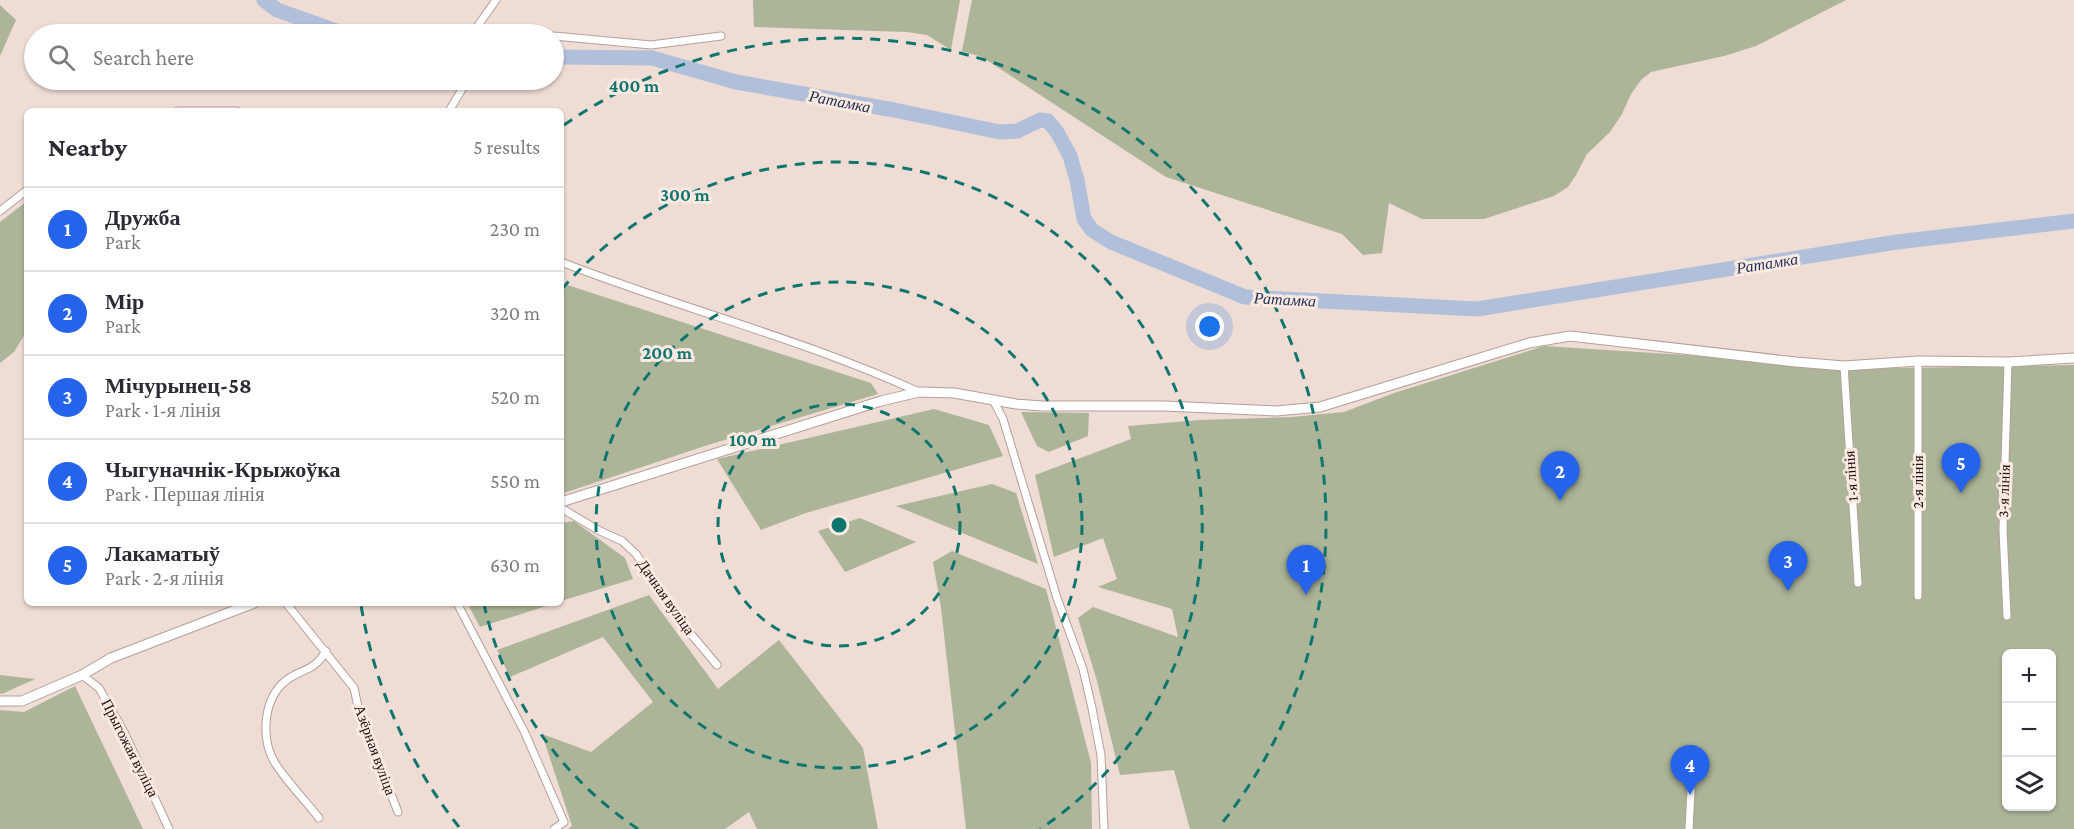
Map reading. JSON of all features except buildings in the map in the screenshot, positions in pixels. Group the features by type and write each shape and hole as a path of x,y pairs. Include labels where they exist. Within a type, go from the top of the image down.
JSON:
{"street":[{"path":"479,24 496,0"},
{"path":"564,37 651,45 721,36"},
{"path":"451,108 461,90"},
{"path":"0,211 24,192"},
{"path":"564,263 618,284 843,359 919,392"},
{"path":"564,501 881,401 919,392 954,393 1042,405 1164,406 1294,411 1320,407 1529,343 1570,336 1844,367 2008,364 2074,358"},
{"name":"3-я лінія","path":"2007,616 2003,530 2008,364"},
{"name":"2-я лінія","path":"1918,365 1918,596"},
{"name":"1-я лінія","path":"1844,367 1858,583"},
{"path":"993,400 1003,419 1057,598 1083,669 1101,755 1104,829"},
{"name":"Дачная вуліца","path":"564,510 622,541 636,554 681,622 717,665"},
{"path":"0,701 22,701 82,675 111,658 246,606"},
{"path":"288,606 326,651 317,665 288,678 280,687 267,713 266,732 274,762 319,818"},
{"path":"459,606 525,731 564,822 554,829"},
{"name":"Азёрная вуліца","path":"326,651 354,688 360,716 398,812"},
{"name":"Прыгожая вуліца","path":"82,675 99,688 119,723 169,829"},
{"path":"1689,829 1691,790"}],"green space":[{"path":"753,0 960,0 951,50 927,35 907,32 754,27"},
{"path":"972,0 1846,0 1756,46 1724,56 1651,72 1641,80 1631,94 1610,132 1587,154 1568,187 1554,196 1484,219 1422,219 1389,203 1382,253 1363,255 1342,234 1166,177 982,57 962,51"},
{"path":"0,5 16,20 0,56"},
{"path":"24,203 24,336 14,352 0,363 0,222"},
{"path":"564,284 871,383 878,394 708,445 564,493"},
{"path":"1544,346 1701,356 1842,369 2074,365 2074,829 1190,829 1174,770 1120,775 1097,681 1078,618 1093,607 1178,637 1172,609 1098,587 1117,579 1103,538 1054,557 1035,475 1131,439 1128,426 1344,412 1394,393"},
{"path":"934,409 989,425 1003,456 806,513 761,530 717,459"},
{"path":"1021,412 1089,413 1088,436 1049,452 1037,446"},
{"path":"992,484 1016,493 1038,564 896,506"},
{"path":"860,518 916,542 845,572 818,531"},
{"path":"574,521 625,558 633,579 564,600 564,523"},
{"path":"952,551 1046,589 1091,763 1092,829 966,829 941,608 933,562"},
{"path":"649,595 718,689 779,640 863,748 878,829 757,829 749,812 725,829 568,829 572,826 542,734 591,752 653,702 603,637 510,677 497,650"},
{"path":"469,606 546,606 480,627"},
{"path":"0,675 35,679 2,694 0,693"},
{"path":"75,686 143,829 0,829 0,710 24,712"}],"waterway":[{"name":"Ратамка","path":"264,0 277,10 317,24"},
{"name":"Ратамка","path":"564,57 652,58 736,82 894,110 1000,132 1017,131 1040,120 1048,121 1070,156 1084,219 1092,230 1111,242 1245,297 1477,309 1897,242 2074,221"}],"place":[{"name":"Лакаматыў","path":"1961,493"},
{"name":"Мір","path":"1560,501"},
{"name":"Мічурынец-58","path":"1788,591"},
{"name":"Дружба","path":"1306,595"},
{"name":"Чыгуначнік-Крыжоўка","path":"1690,795"}]}
